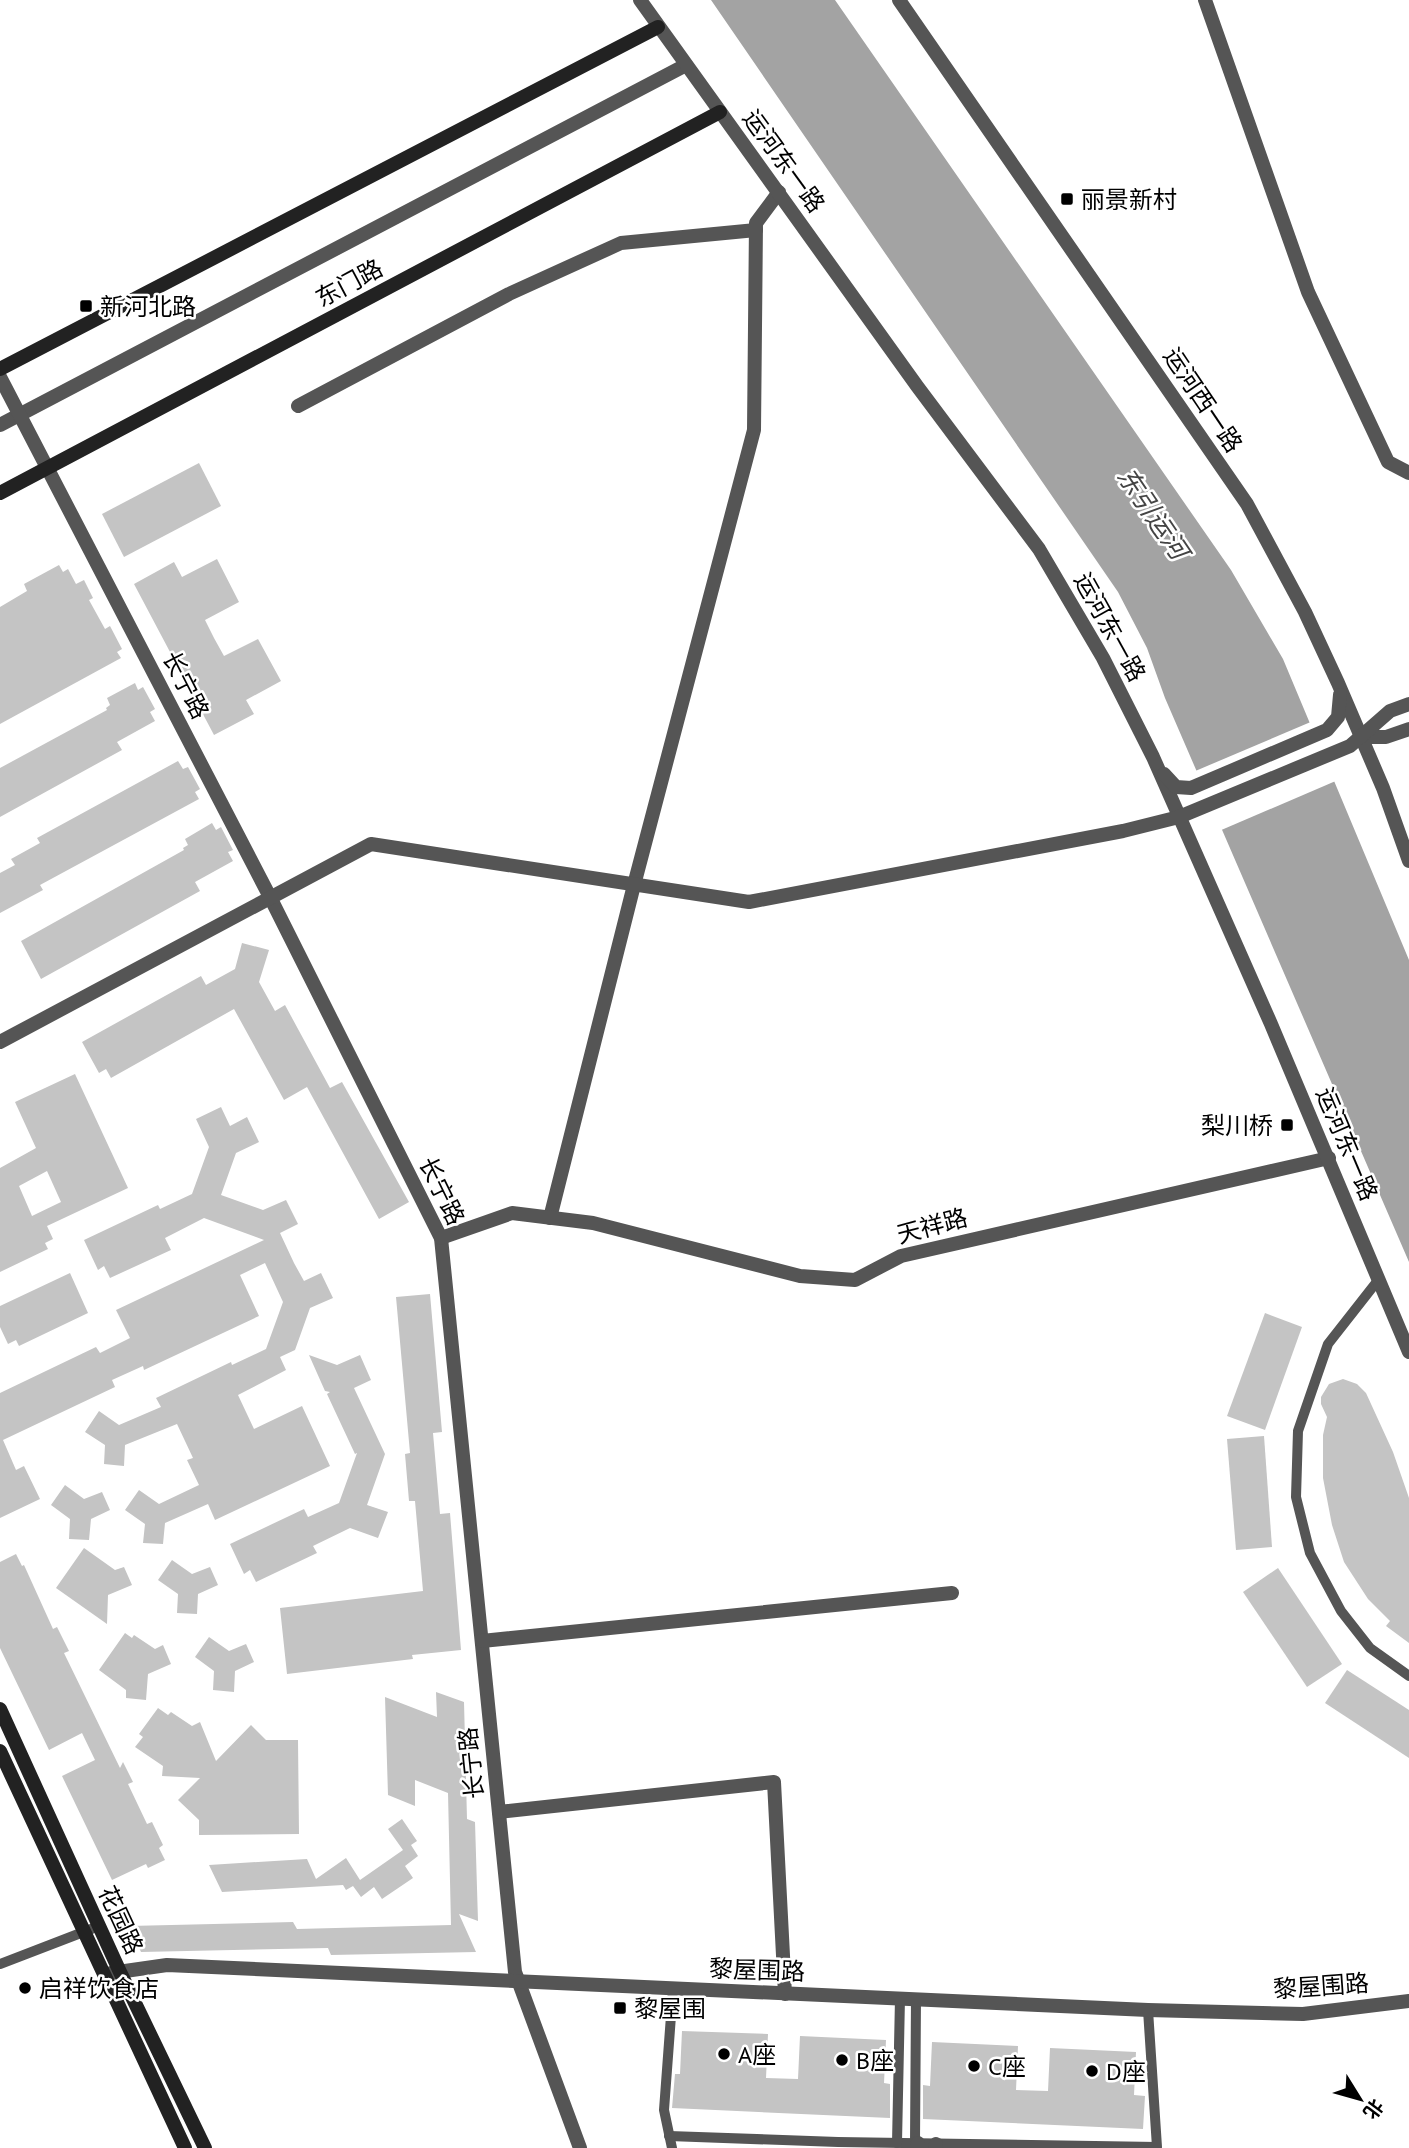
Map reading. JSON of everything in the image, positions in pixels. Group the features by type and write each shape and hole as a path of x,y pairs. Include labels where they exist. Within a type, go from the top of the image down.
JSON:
{"main road":[{"path":"0,369 658,27"},
{"name":"东门路","path":"0,493 720,112"},
{"name":"花园路","path":"0,1709 120,1972 205,2148"},
{"name":"花园路","path":"0,1751 185,2148"}],"street":[{"name":"运河东一路","path":"639,0 917,386 1039,549 1103,658 1153,757 1329,1158 1409,1352"},
{"name":"运河西一路","path":"899,0 1247,504 1305,612 1338,683 1383,788 1409,861"},
{"path":"1205,0 1308,292 1388,462 1409,473"},
{"path":"0,425 686,65"},
{"path":"550,1217 754,430 756,223 779,192"},
{"path":"298,406 509,294 621,243 756,230"},
{"name":"长宁路","path":"0,377 270,897 442,1238 514,1972 580,2148"},
{"path":"1153,757 1176,787 1191,788 1327,730 1336,721 1340,710 1338,683"},
{"path":"0,1042 371,844 749,902 1123,831 1179,817 1350,746 1390,712 1409,704"},
{"path":"1361,737 1386,737 1409,729"},
{"name":"天祥路","path":"442,1238 512,1213 593,1223 800,1276 855,1280 901,1255 1329,1158"},
{"path":"482,1641 953,1593"},
{"path":"499,1812 774,1782 785,1994"},
{"name":"黎屋围路","path":"103,1975 167,1965 1148,2010 1303,2014 1409,2001"}],"lane":[{"path":"1379,1279 1328,1344 1298,1431 1296,1497 1310,1553 1341,1611 1370,1648 1409,1676"},
{"path":"0,1964 99,1926"},
{"path":"672,2148 664,2110 673,1989"},
{"path":"897,2143 900,1998"},
{"path":"916,1998 917,2145"},
{"path":"669,2136 935,2146 1157,2147 1148,2010"}],"water":[{"name":"东引运河","path":"711,0 835,0 1231,570 1283,659 1409,960 1409,1262 1165,698 1147,648 1118,592"}],"pier":[{"path":"1313,721 1338,780 1219,831 1193,772"}],"building":[{"path":"199,463 221,506 124,557 102,514"},
{"path":"217,559 239,602 205,620 214,638 224,656 258,639 281,681 246,700 254,714 214,735 134,584 174,562 182,577"},
{"path":"59,565 63,572 68,569 76,584 84,580 93,598 89,600 105,629 110,626 122,649 117,652 121,658 0,724 0,607 27,591 24,584"},
{"path":"135,683 138,690 143,687 155,709 150,712 155,721 117,742 122,750 0,817 0,768 107,710 110,705 107,698"},
{"path":"178,761 183,769 188,767 200,789 195,792 199,799 40,885 43,890 0,913 0,873 15,865 11,859 40,843 37,838"},
{"path":"212,823 216,830 221,827 233,850 228,852 233,861 195,882 200,891 41,979 21,941 184,850 188,845 185,839"},
{"path":"242,943 269,950 259,982 275,1011 285,1005 330,1088 342,1082 409,1202 379,1219 307,1087 284,1100 234,1009 111,1078 106,1069 99,1073 82,1042 201,976 206,985 235,969"},
{"path":"75,1074 128,1188 47,1226 53,1239 45,1243 48,1249 0,1272 0,1168 36,1148 15,1102","holes":["47,1171 61,1202 32,1216 19,1186"]},
{"path":"221,1107 230,1126 247,1117 259,1142 236,1153 221,1195 263,1210 286,1200 298,1224 280,1233 294,1263 304,1281 321,1273 333,1298 310,1308 295,1350 280,1357 286,1370 238,1395 254,1429 302,1406 330,1466 215,1520 208,1504 165,1523 163,1544 143,1543 145,1524 125,1510 139,1490 159,1504 199,1485 187,1460 193,1458 177,1424 125,1445 124,1466 104,1464 105,1445 85,1432 99,1411 119,1425 161,1407 156,1398 231,1362 232,1365 266,1349 283,1302 265,1263 240,1275 259,1316 144,1370 143,1366 112,1380 115,1387 3,1440 16,1470 24,1466 40,1499 0,1518 0,1393 96,1347 100,1353 130,1338 116,1310 264,1240 204,1218 165,1238 171,1250 110,1278 104,1266 98,1270 84,1240 158,1205 160,1209 192,1194 209,1147 196,1119"},
{"path":"70,1273 88,1313 19,1346 16,1340 8,1344 0,1327 0,1306"},
{"path":"430,1294 442,1432 433,1433 440,1514 450,1513 461,1650 412,1655 413,1659 287,1674 280,1608 423,1591 415,1501 409,1501 405,1454 410,1453 396,1297"},
{"path":"1265,1313 1302,1327 1265,1430 1227,1416"},
{"path":"309,1355 337,1365 360,1355 371,1380 354,1388 385,1454 367,1505 388,1512 378,1538 350,1528 313,1546 317,1553 256,1582 250,1570 244,1574 230,1544 304,1509 308,1517 339,1503 357,1453 355,1454 327,1394 330,1392 325,1391"},
{"path":"1343,1379 1357,1384 1366,1393 1393,1452 1409,1498 1409,1643 1386,1626 1390,1621 1368,1599 1344,1562 1332,1525 1323,1478 1323,1435 1327,1417 1321,1397 1329,1384"},
{"path":"1264,1436 1272,1547 1236,1550 1227,1439"},
{"path":"65,1485 84,1499 102,1492 110,1510 91,1519 89,1540 69,1539 70,1519 51,1505"},
{"path":"84,1548 115,1570 124,1567 132,1585 108,1595 107,1624 56,1588"},
{"path":"16,1554 22,1566 24,1565 53,1629 57,1627 69,1651 64,1653 120,1768 123,1762 133,1782 128,1784 147,1824 152,1822 163,1845 159,1848 165,1860 148,1868 146,1864 112,1880 62,1776 95,1760 82,1733 49,1750 0,1648 0,1562"},
{"path":"172,1560 192,1574 210,1567 218,1585 198,1594 197,1614 177,1613 178,1594 158,1580"},
{"path":"1278,1568 1342,1664 1307,1687 1243,1592"},
{"path":"125,1633 132,1638 134,1635 155,1649 163,1645 171,1664 148,1674 146,1700 126,1698 126,1690 99,1670"},
{"path":"209,1637 229,1651 246,1644 254,1662 235,1671 234,1692 213,1690 214,1671 195,1657"},
{"path":"1347,1670 1409,1710 1409,1758 1325,1703"},
{"path":"436,1692 464,1702 467,1819 475,1822 478,1921 459,1914 476,1952 331,1955 328,1948 141,1952 129,1926 293,1922 297,1929 451,1925 448,1793 415,1780 415,1806 388,1795 385,1697 437,1717"},
{"path":"158,1708 168,1715 171,1712 192,1726 200,1722 216,1761 251,1725 266,1740 298,1740 299,1834 199,1835 199,1820 178,1800 200,1778 162,1776 163,1766 135,1747 143,1737 139,1734"},
{"path":"402,1819 417,1841 411,1845 418,1856 405,1866 413,1878 382,1899 374,1887 361,1897 353,1886 346,1890 343,1885 222,1892 209,1865 307,1859 316,1879 346,1858 360,1880 403,1850 388,1829"},
{"path":"682,2031 768,2034 766,2078 798,2079 800,2036 886,2040 884,2083 890,2084 890,2118 672,2108 675,2074 680,2074"},
{"path":"932,2042 1018,2046 1016,2090 1048,2091 1050,2048 1136,2052 1134,2095 1145,2096 1143,2129 923,2119 923,2085 930,2086"}],"place":[{"name":"丽景新村","path":"1067,199"},
{"name":"新河北路","path":"86,306"},
{"name":"梨川桥","path":"1287,1125"},
{"name":"启祥饮食店","path":"25,1988"},
{"name":"黎屋围","path":"620,2008"},
{"name":"A座","path":"724,2054"},
{"name":"B座","path":"842,2060"},
{"name":"C座","path":"974,2066"},
{"name":"D座","path":"1092,2071"}]}
